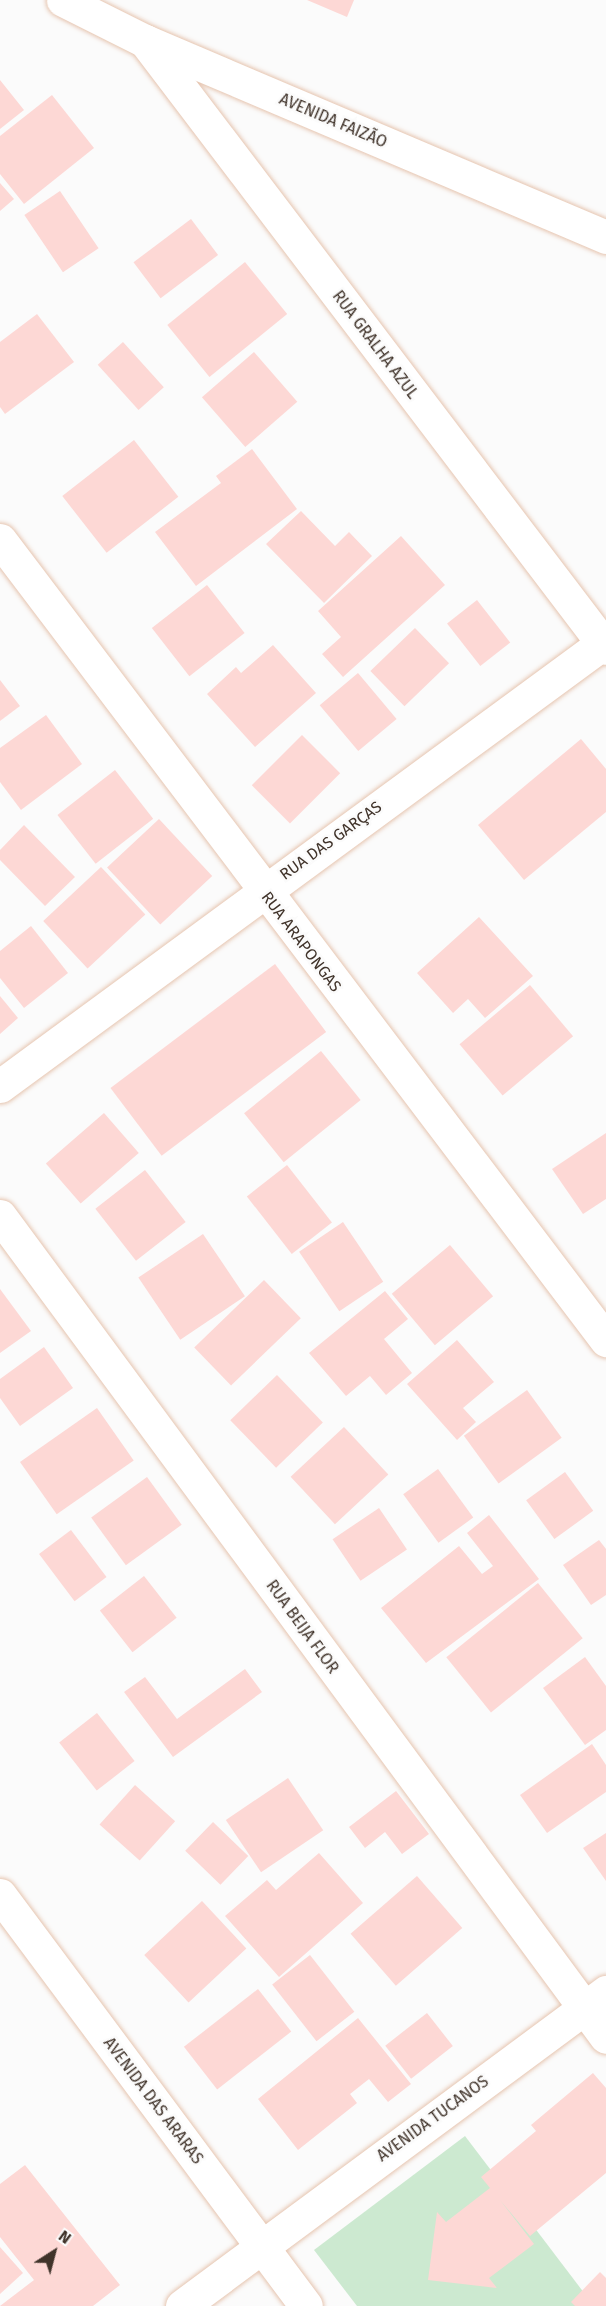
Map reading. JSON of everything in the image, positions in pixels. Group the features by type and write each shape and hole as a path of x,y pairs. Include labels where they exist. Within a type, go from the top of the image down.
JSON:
{"street":[{"name":"AVENIDA FAIZÃO","path":"63,0 145,41 606,237"},
{"name":"RUA GRALHA AZUL","path":"145,41 605,644"},
{"name":"RUA ARAPONGAS","path":"0,540 262,891 606,1340"},
{"name":"RUA DAS GARÇAS","path":"0,1086 262,891 605,644"},
{"name":"RUA BEIJA FLOR","path":"0,1216 595,2000 606,2037"},
{"name":"AVENIDA DAS ARARAS","path":"0,1895 306,2306"},
{"name":"AVENIDA TUCANOS","path":"182,2306 595,2000"}],"green space":[{"path":"465,2136 594,2306 357,2306 314,2250"}],"building":[{"path":"307,0 354,0 347,17"},
{"path":"0,80 24,110 0,129"},
{"path":"52,95 94,148 24,204 0,174 0,136"},
{"path":"0,183 14,199 0,211"},
{"path":"60,191 99,248 63,272 24,215"},
{"path":"191,219 218,255 161,298 133,262"},
{"path":"245,262 287,314 209,377 167,325"},
{"path":"37,314 74,362 5,414 0,407 0,342"},
{"path":"123,342 164,387 139,410 98,365"},
{"path":"254,352 297,402 245,447 202,397"},
{"path":"134,440 178,497 107,553 62,496"},
{"path":"252,449 297,509 196,586 155,532 221,483 216,476"},
{"path":"301,511 335,546 349,532 372,556 324,603 266,544"},
{"path":"401,536 445,585 343,677 322,654 341,637 318,611"},
{"path":"207,585 245,633 189,676 152,628"},
{"path":"477,600 510,643 480,666 447,623"},
{"path":"415,628 449,663 404,706 370,671"},
{"path":"273,645 316,693 255,747 207,694 236,667 241,673"},
{"path":"358,673 397,719 358,751 320,705"},
{"path":"0,680 20,706 0,721"},
{"path":"46,715 82,764 21,810 0,782 0,748"},
{"path":"302,735 340,773 290,823 252,785"},
{"path":"581,739 606,769 606,812 524,880 478,825"},
{"path":"115,770 153,819 96,864 57,815"},
{"path":"159,819 212,876 160,924 107,867"},
{"path":"24,825 75,877 45,906 0,860 0,850"},
{"path":"101,867 145,915 88,968 43,921"},
{"path":"479,917 533,976 485,1018 468,999 453,1013 417,973"},
{"path":"31,926 68,973 24,1008 0,978 0,951"},
{"path":"275,964 326,1032 162,1156 110,1088"},
{"path":"530,985 573,1036 503,1095 460,1044"},
{"path":"0,996 18,1018 0,1034"},
{"path":"321,1051 361,1100 284,1162 244,1113"},
{"path":"104,1113 139,1153 81,1204 46,1164"},
{"path":"606,1133 606,1199 583,1214 552,1169"},
{"path":"287,1165 332,1223 292,1254 247,1196"},
{"path":"145,1170 186,1222 136,1261 95,1209"},
{"path":"343,1222 383,1282 339,1311 299,1252"},
{"path":"203,1234 245,1296 180,1340 138,1278"},
{"path":"450,1245 493,1296 435,1345 392,1294"},
{"path":"264,1280 301,1318 231,1386 194,1347"},
{"path":"0,1289 31,1331 0,1353"},
{"path":"385,1291 408,1319 384,1339 412,1373 386,1395 370,1376 346,1396 309,1353"},
{"path":"457,1340 494,1382 463,1408 476,1422 457,1440 407,1384"},
{"path":"44,1347 73,1388 20,1426 0,1398 0,1379"},
{"path":"277,1375 323,1422 276,1468 230,1420"},
{"path":"527,1390 562,1438 499,1484 464,1436"},
{"path":"97,1408 134,1460 57,1514 20,1462"},
{"path":"344,1427 388,1475 335,1524 291,1477"},
{"path":"438,1469 473,1518 438,1543 403,1494"},
{"path":"565,1472 593,1511 554,1539 526,1500"},
{"path":"147,1477 182,1525 126,1565 91,1518"},
{"path":"379,1508 407,1549 361,1581 333,1539"},
{"path":"489,1515 539,1579 426,1663 381,1608 459,1546 482,1574 493,1566 467,1533"},
{"path":"71,1530 107,1577 75,1601 39,1554"},
{"path":"599,1540 606,1549 606,1595 591,1605 563,1565"},
{"path":"144,1576 177,1618 133,1652 100,1610"},
{"path":"538,1583 583,1638 491,1712 446,1657"},
{"path":"585,1657 606,1686 606,1730 585,1745 543,1688"},
{"path":"245,1669 262,1692 173,1757 124,1692 145,1677 177,1719"},
{"path":"97,1713 135,1761 97,1791 59,1743"},
{"path":"592,1744 606,1765 606,1792 547,1833 520,1795"},
{"path":"288,1778 323,1830 261,1872 226,1820"},
{"path":"135,1785 175,1821 140,1861 100,1824"},
{"path":"396,1791 429,1834 402,1854 385,1832 365,1848 349,1827"},
{"path":"213,1822 248,1856 220,1885 185,1851"},
{"path":"606,1833 606,1881 583,1848"},
{"path":"319,1853 363,1903 279,1977 225,1916 267,1880 276,1890"},
{"path":"417,1876 462,1928 396,1986 351,1934"},
{"path":"202,1901 246,1949 189,2002 144,1955"},
{"path":"310,1955 354,2012 317,2041 272,1985"},
{"path":"258,1989 291,2032 217,2089 184,2047"},
{"path":"427,2013 453,2046 411,2079 385,2046"},
{"path":"358,2018 411,2084 388,2102 369,2079 350,2094 357,2103 298,2150 258,2099"},
{"path":"593,2073 606,2088 606,2173 530,2236 500,2200 534,2244 489,2278 497,2288 428,2280 437,2212 446,2222 490,2188 481,2177 536,2131 531,2125"},
{"path":"25,2165 120,2285 93,2306 0,2306 34,2280 0,2237 0,2184"},
{"path":"0,2247 23,2273 0,2294"},
{"path":"600,2272 606,2278 606,2306 575,2306 571,2302"}]}
